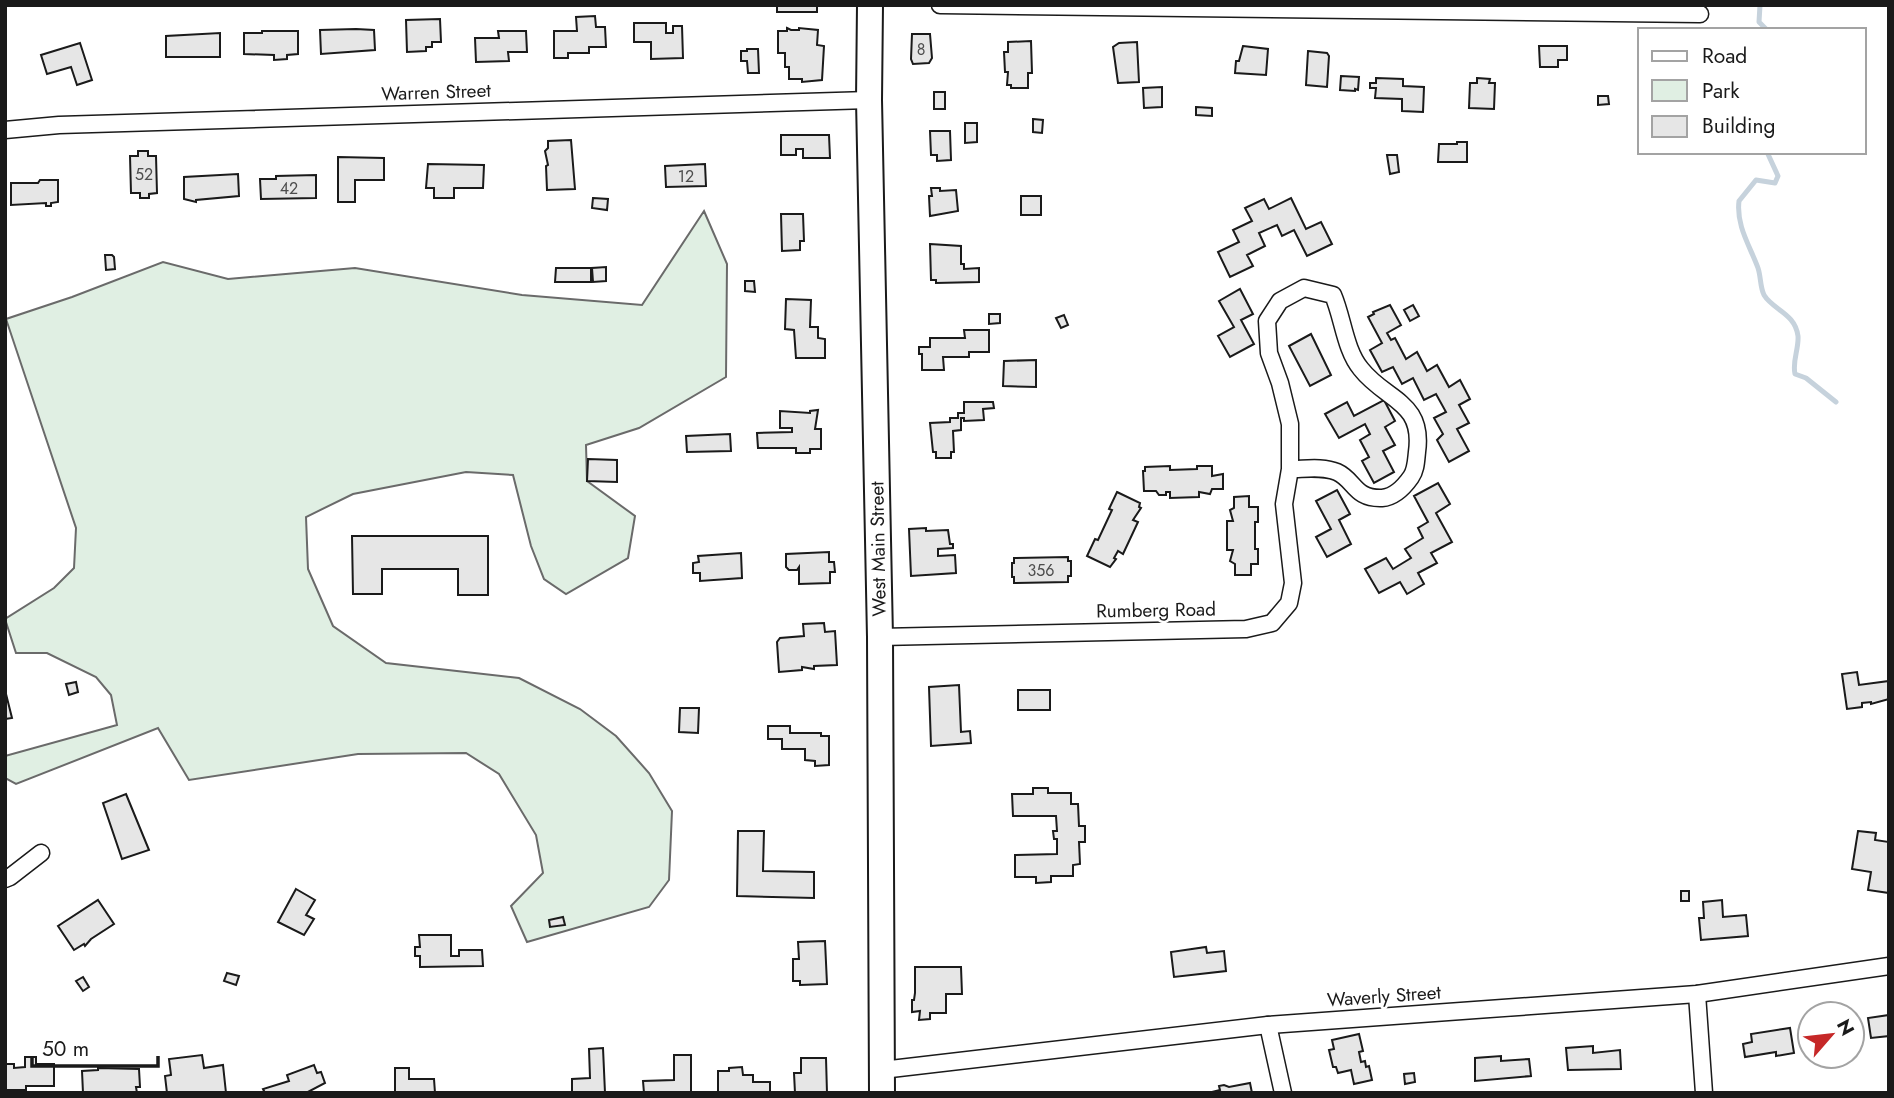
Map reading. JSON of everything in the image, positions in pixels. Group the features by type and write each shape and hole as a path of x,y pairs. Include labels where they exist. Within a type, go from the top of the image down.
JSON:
{"main road":[{"name":"West Main Street","path":"870,5 869,100 880,638 882,1081"}],"street":[{"path":"940,5 1700,14"},
{"name":"Warren Street","path":"5,130 73,125 869,100"},
{"name":"Rumberg Road","path":"880,638 1247,629 1272,623 1289,603 1293,583 1284,504 1290,469 1290,424 1269,352 1267,321 1280,301 1304,288 1333,295 1342,315 1349,346 1360,369 1406,405 1416,422 1419,440 1415,472 1402,489 1384,498 1364,496 1339,473 1321,469 1290,469"},
{"path":"5,879 41,853"},
{"name":"Waverly Street","path":"882,1081 1268,1025 1697,994 1889,966"},
{"path":"1697,994 1704,1093"},
{"path":"1268,1025 1283,1093"}],"green space":[{"path":"704,211 727,264 726,377 639,428 586,445 587,481 635,516 628,558 566,594 544,579 531,546 513,475 466,472 353,494 306,517 308,569 333,626 386,663 519,678 580,709 616,736 649,773 672,811 669,880 649,907 527,942 511,906 543,873 536,835 499,774 466,753 358,754 189,780 158,728 16,784 5,778 5,756 117,725 111,695 96,677 47,653 16,653 5,619 54,588 74,568 76,528 6,319 163,262 228,279 355,268 522,295 642,305"}],"building":[{"path":"777,5 817,5 817,12 777,12"},
{"path":"595,16 596,27 605,27 606,47 589,47 589,53 568,53 568,58 554,58 554,31 577,31 576,17"},
{"path":"440,19 441,42 432,42 432,47 426,47 426,51 407,52 406,20"},
{"path":"634,23 666,23 666,33 673,33 673,26 682,26 683,58 651,59 651,42 634,42"},
{"path":"787,28 818,30 817,45 824,46 822,80 802,82 802,79 789,79 789,67 785,67 785,53 778,53 778,31 787,31"},
{"path":"320,30 374,30 375,50 321,54"},
{"path":"298,31 298,54 287,55 287,59 274,60 274,55 244,54 244,33"},
{"path":"498,31 526,31 527,52 508,52 509,61 476,62 475,38 499,38"},
{"path":"220,33 220,57 166,57 166,36"},
{"path":"912,34 930,34 932,58 929,63 913,64"},
{"path":"1031,41 1032,73 1028,73 1028,88 1011,88 1011,85 1007,85 1008,72 1005,72 1004,52 1008,52 1008,42"},
{"path":"1137,42 1139,82 1118,83 1113,47 1119,43"},
{"path":"80,43 92,80 77,85 71,67 47,74 41,55"},
{"path":"1243,46 1268,49 1266,75 1235,73 1236,61 1239,61"},
{"path":"1539,46 1567,46 1567,60 1558,60 1558,67 1540,67"},
{"path":"758,49 759,73 748,73 747,61 741,61 741,51"},
{"path":"1308,51 1327,53 1329,56 1327,87 1306,85"},
{"path":"1341,76 1359,77 1358,90 1340,90"},
{"path":"1376,78 1403,79 1403,86 1424,87 1423,112 1402,111 1402,99 1375,98 1376,88 1370,88 1370,83 1376,83"},
{"path":"1477,78 1490,79 1489,83 1495,83 1494,109 1469,108 1470,83 1477,83"},
{"path":"1162,87 1162,107 1144,108 1143,88"},
{"path":"934,92 945,92 945,109 934,109"},
{"path":"1598,96 1608,96 1609,104 1598,105"},
{"path":"1196,107 1212,108 1212,116 1196,115"},
{"path":"1033,119 1043,120 1042,133 1033,132"},
{"path":"965,123 977,123 977,142 965,143"},
{"path":"930,131 950,131 951,160 937,161 937,155 931,155"},
{"path":"781,135 829,135 830,158 803,158 803,149 796,149 796,155 781,155"},
{"path":"571,140 575,189 547,190 548,165 545,151 548,141"},
{"path":"1467,142 1467,162 1438,162 1439,144"},
{"path":"138,151 148,151 148,156 156,156 157,193 149,194 149,198 140,198 140,193 131,193 130,156 138,156"},
{"path":"1387,155 1397,155 1399,172 1390,174"},
{"path":"338,157 384,158 384,180 355,180 355,202 338,202"},
{"path":"428,164 484,165 483,188 454,188 454,198 434,198 434,188 426,188"},
{"path":"705,164 706,186 666,187 665,166"},
{"path":"238,174 239,196 196,202 184,199 184,177"},
{"path":"316,175 316,198 261,199 260,179"},
{"path":"40,180 58,180 58,202 51,203 51,206 46,206 46,203 11,205 11,183 38,183"},
{"path":"931,188 940,188 940,191 956,190 958,211 930,216"},
{"path":"1021,196 1041,196 1041,215 1021,215"},
{"path":"593,198 608,199 607,210 592,208"},
{"path":"1291,198 1306,229 1321,222 1332,244 1307,256 1294,230 1282,236 1277,225 1259,233 1265,246 1247,255 1253,266 1230,277 1218,252 1239,242 1233,230 1252,221 1245,208 1264,199 1269,209"},
{"path":"781,214 803,214 804,241 800,241 800,250 782,251"},
{"path":"930,244 961,246 961,264 964,264 964,269 979,268 979,282 936,283 936,280 931,280"},
{"path":"105,255 114,257 115,269 106,270"},
{"path":"606,267 606,281 593,282 592,268"},
{"path":"556,268 591,268 591,282 555,282"},
{"path":"745,281 754,281 755,292 745,291"},
{"path":"1240,289 1253,314 1241,320 1254,344 1230,357 1218,336 1234,327 1219,301"},
{"path":"786,299 811,300 810,327 818,327 818,338 825,339 825,358 796,358 794,330 785,329"},
{"path":"1390,305 1401,325 1387,333 1391,340 1395,338 1406,359 1417,352 1427,371 1437,365 1449,387 1460,380 1470,399 1459,405 1469,423 1457,429 1469,451 1449,462 1437,440 1443,434 1434,418 1446,412 1436,394 1424,400 1413,378 1402,384 1393,367 1382,372 1370,350 1382,343 1368,317"},
{"path":"1413,305 1419,316 1410,321 1404,310"},
{"path":"989,314 1000,314 1000,323 989,324"},
{"path":"1064,315 1068,325 1061,328 1056,318"},
{"path":"964,330 989,330 989,352 969,352 969,357 943,357 944,370 922,370 919,347 930,347 930,338 965,338"},
{"path":"1311,334 1331,375 1310,386 1289,346"},
{"path":"1036,360 1036,387 1003,386 1004,361"},
{"path":"1384,400 1395,421 1385,427 1395,445 1383,451 1394,472 1374,483 1362,461 1369,457 1360,440 1370,434 1365,424 1339,438 1325,414 1347,402 1354,416"},
{"path":"964,402 993,402 994,408 983,409 984,420 964,421 964,418 961,418 961,430 953,431 954,452 951,452 951,458 936,458 930,423 950,422 950,418 958,418 958,413 964,413"},
{"path":"818,410 815,429 821,429 821,449 810,449 810,453 796,453 796,448 758,448 757,433 792,432 792,428 780,428 780,411 810,413"},
{"path":"730,434 731,451 687,452 686,436"},
{"path":"588,459 617,460 617,482 587,481"},
{"path":"1170,466 1170,470 1212,466 1212,476 1223,474 1223,489 1212,489 1210,494 1199,492 1199,497 1170,498 1170,492 1159,495 1156,491 1144,491 1145,467"},
{"path":"1438,483 1450,504 1436,513 1452,542 1431,553 1437,563 1418,573 1424,584 1407,594 1400,582 1379,593 1365,569 1386,558 1393,569 1411,558 1405,549 1423,538 1418,528 1428,522 1414,496"},
{"path":"1337,490 1350,514 1339,520 1351,544 1327,557 1316,537 1331,529 1316,501"},
{"path":"1117,492 1140,503 1141,508 1133,520 1138,522 1123,554 1118,551 1110,567 1087,556 1095,539 1098,540"},
{"path":"1249,496 1249,507 1258,507 1255,549 1258,549 1258,564 1251,564 1251,575 1235,575 1235,564 1230,561 1233,550 1227,550 1227,521 1233,521 1230,510 1234,508 1234,497"},
{"path":"926,528 926,531 948,530 953,548 938,549 938,556 955,555 956,573 911,576 909,529"},
{"path":"352,536 488,536 488,595 458,595 458,569 382,569 382,594 353,594"},
{"path":"829,552 829,562 834,562 835,572 830,572 830,583 799,584 799,567 797,570 789,570 786,567 786,554"},
{"path":"741,553 742,578 700,581 700,573 693,573 693,563 699,562 698,556"},
{"path":"1068,557 1068,561 1071,561 1071,576 1068,576 1068,582 1014,583 1014,558"},
{"path":"824,623 825,632 835,631 837,665 814,666 814,669 802,667 802,670 779,672 777,642 780,638 804,636 803,624"},
{"path":"1857,672 1859,685 1889,681 1889,699 1871,704 1862,703 1862,707 1847,709 1842,674"},
{"path":"76,682 78,692 69,695 66,684"},
{"path":"959,685 961,732 970,731 971,743 931,746 929,687"},
{"path":"5,690 12,718 5,719"},
{"path":"1018,690 1050,690 1050,710 1018,710"},
{"path":"680,708 699,708 698,733 679,732"},
{"path":"768,726 790,726 790,733 821,733 821,736 829,736 829,765 815,766 815,761 805,760 805,749 782,749 782,739 768,739"},
{"path":"1033,788 1048,788 1048,793 1071,793 1071,804 1078,804 1079,826 1085,826 1085,842 1079,842 1080,864 1073,865 1073,876 1051,876 1051,882 1036,883 1036,877 1015,877 1015,855 1057,854 1057,839 1054,839 1053,831 1057,831 1056,816 1013,816 1012,794 1033,794"},
{"path":"126,794 149,850 122,859 103,803"},
{"path":"738,831 764,831 763,871 814,872 814,898 737,896"},
{"path":"1858,831 1876,833 1875,840 1889,842 1889,893 1868,890 1871,872 1852,869"},
{"path":"296,889 315,900 306,915 314,919 304,935 278,922"},
{"path":"1681,891 1689,891 1689,901 1681,901"},
{"path":"98,900 114,924 85,946 84,944 74,950 58,926"},
{"path":"1722,900 1723,917 1746,915 1748,936 1701,940 1699,918 1704,918 1703,902"},
{"path":"563,917 565,925 550,927 549,920"},
{"path":"419,935 451,935 451,956 459,956 459,950 482,950 483,966 420,967 420,956 415,956 415,947 420,947"},
{"path":"825,941 827,984 800,985 800,981 793,981 793,959 799,959 798,942"},
{"path":"1206,947 1207,953 1224,951 1226,971 1174,977 1171,952"},
{"path":"915,967 961,967 962,994 946,994 946,1013 930,1013 930,1019 919,1020 920,1011 912,1012"},
{"path":"227,973 239,976 236,985 224,981"},
{"path":"83,977 89,987 83,991 76,981"},
{"path":"1889,1015 1889,1036 1871,1038 1868,1018"},
{"path":"1790,1028 1794,1053 1776,1056 1776,1052 1745,1057 1743,1044 1752,1042 1751,1034"},
{"path":"1359,1034 1363,1051 1359,1052 1361,1062 1365,1061 1366,1067 1369,1066 1372,1080 1354,1084 1351,1070 1338,1073 1336,1067 1333,1067 1329,1050 1334,1049 1332,1040"},
{"path":"1593,1046 1593,1053 1620,1050 1621,1069 1568,1070 1566,1048"},
{"path":"603,1048 605,1093 572,1093 572,1079 590,1078 589,1049"},
{"path":"202,1055 204,1068 223,1065 226,1093 167,1093 165,1076 171,1075 169,1059"},
{"path":"674,1055 691,1055 691,1093 644,1093 643,1081 674,1080"},
{"path":"1501,1056 1501,1061 1529,1059 1531,1076 1475,1081 1475,1058"},
{"path":"25,1057 36,1057 36,1064 54,1064 54,1086 26,1086 26,1090 5,1090 5,1064 14,1064 14,1068 25,1067"},
{"path":"801,1058 826,1058 827,1093 795,1093 794,1073 801,1073"},
{"path":"314,1065 317,1073 321,1072 325,1083 306,1093 265,1093 263,1089 289,1081 287,1075"},
{"path":"742,1067 743,1075 753,1075 753,1082 770,1082 770,1093 718,1093 718,1071"},
{"path":"98,1068 139,1069 140,1087 136,1087 137,1093 83,1093 82,1071"},
{"path":"395,1068 409,1068 409,1079 434,1079 435,1093 395,1093"},
{"path":"1414,1073 1415,1082 1405,1084 1404,1074"},
{"path":"1250,1083 1252,1093 1208,1093 1220,1090 1219,1086"}],"waterway":[{"path":"1760,5 1759,22 1765,28"},
{"path":"1768,154 1778,176 1775,183 1756,180 1739,201 1742,227 1758,268 1764,295 1796,328 1798,341 1795,374 1806,378 1836,402"}]}
